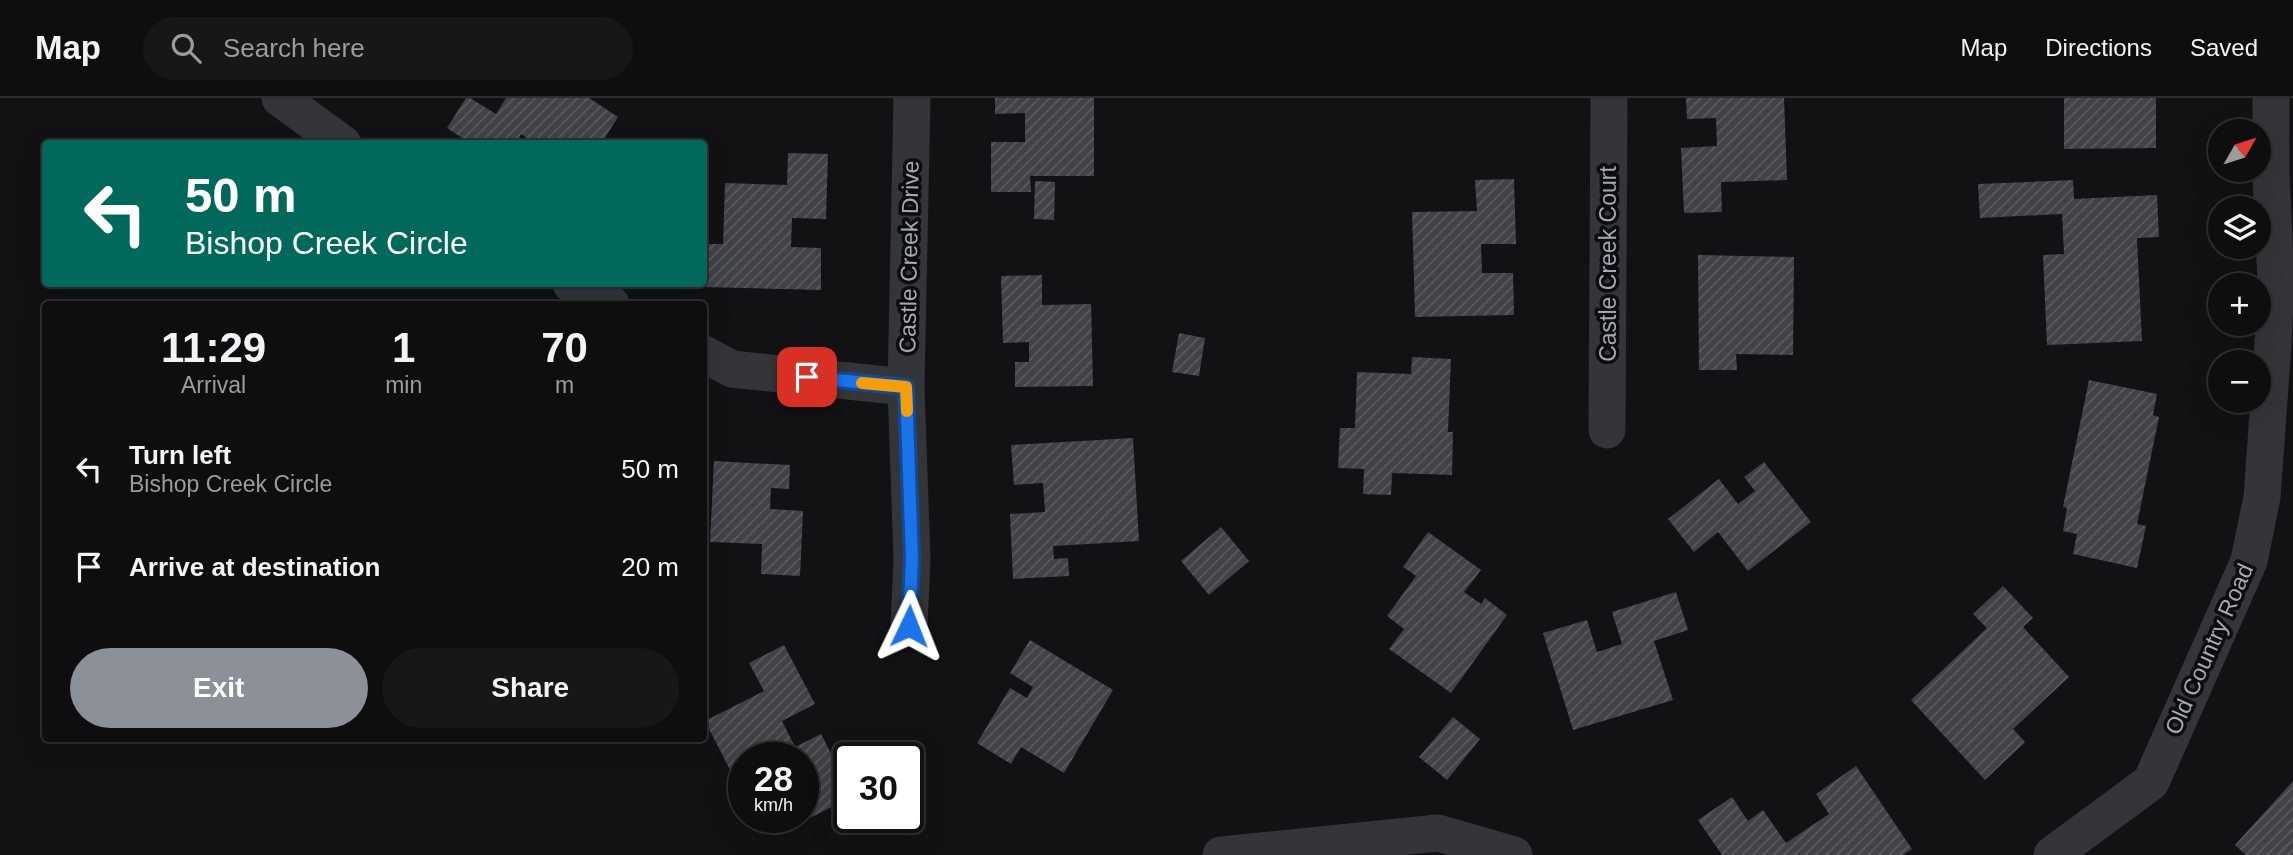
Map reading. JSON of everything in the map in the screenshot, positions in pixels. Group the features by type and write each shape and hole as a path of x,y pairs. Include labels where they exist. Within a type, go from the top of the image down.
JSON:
{"street":[{"path":"280,98 338,140"},
{"name":"Castle Creek Drive","path":"909,626 912,559 906,387 912,98"},
{"name":"Castle Creek Court","path":"1607,430 1609,98"},
{"name":"Old Country Road","path":"2052,855 2151,782 2249,561 2262,497 2285,281 2272,175 2271,98"},
{"path":"577,287 605,301"},
{"path":"707,356 732,369 906,387"},
{"path":"1221,855 1438,832 1514,855"}],"building":[{"path":"466,98 496,114 506,98 589,98 618,117 604,140 530,140 521,134 518,140 465,140 447,128"},
{"path":"995,98 1094,98 1094,176 1030,176 1031,192 991,192 991,142 1025,142 1025,113 995,114"},
{"path":"1686,98 1784,98 1787,180 1721,182 1722,212 1684,213 1681,148 1717,146 1716,118 1687,119"},
{"path":"2064,98 2156,98 2156,148 2064,149"},
{"path":"788,153 828,154 826,219 792,218 791,247 821,248 821,290 704,287 707,287 707,244 723,244 725,183 787,185"},
{"path":"1514,179 1516,244 1481,244 1482,273 1513,273 1514,315 1415,317 1412,212 1477,211 1475,180"},
{"path":"2073,180 2074,199 2157,195 2159,237 2137,238 2142,341 2047,345 2043,255 2064,254 2062,214 1980,218 1978,184"},
{"path":"1035,181 1055,182 1054,220 1034,219"},
{"path":"1698,255 1794,257 1793,355 1736,354 1737,370 1699,370"},
{"path":"1042,275 1042,305 1091,304 1093,386 1015,387 1015,362 1029,362 1029,342 1003,343 1001,276"},
{"path":"1179,333 1205,338 1199,376 1172,372"},
{"path":"1412,357 1451,359 1448,432 1453,432 1452,475 1392,473 1391,495 1363,494 1364,469 1338,468 1340,428 1355,428 1357,372 1411,374"},
{"path":"2089,380 2157,394 2153,415 2159,417 2137,524 2146,526 2137,568 2073,554 2077,534 2063,531 2067,508 2063,507"},
{"path":"1133,438 1139,541 1053,546 1054,559 1068,558 1069,576 1013,579 1010,514 1045,512 1043,483 1014,485 1011,445"},
{"path":"714,461 790,465 789,489 771,488 770,509 803,511 800,576 761,574 762,544 710,542"},
{"path":"1764,462 1811,522 1748,571 1718,532 1694,552 1668,519 1719,479 1738,504 1755,491 1744,477"},
{"path":"1221,527 1249,561 1209,595 1181,561"},
{"path":"1428,532 1481,570 1464,592 1481,604 1485,598 1507,615 1451,693 1389,649 1404,629 1387,616 1416,576 1403,567"},
{"path":"2003,586 2033,618 2023,627 2069,677 2013,729 2025,742 1985,780 1911,700 1987,628 1973,614"},
{"path":"1676,592 1688,630 1654,641 1673,700 1573,730 1543,633 1587,620 1597,652 1622,644 1612,612"},
{"path":"1030,640 1113,690 1064,773 1021,747 1011,764 977,743 1010,688 1027,698 1033,687 1010,673"},
{"path":"784,645 815,704 782,721 792,742 728,742 728,766 707,720 764,691 749,663"},
{"path":"1453,717 1480,739 1447,780 1419,757"},
{"path":"821,734 833,757 833,806 819,813 819,742 805,742"},
{"path":"1856,766 1912,849 1903,855 1722,855 1698,820 1732,797 1748,821 1763,810 1786,843 1829,814 1816,794"},
{"path":"2293,781 2293,855 2246,855 2235,845"}],"slow traffic":[{"path":"862,383 906,387 907,411"}],"route":[{"path":"807,377 906,387 912,559 909,626"}]}
